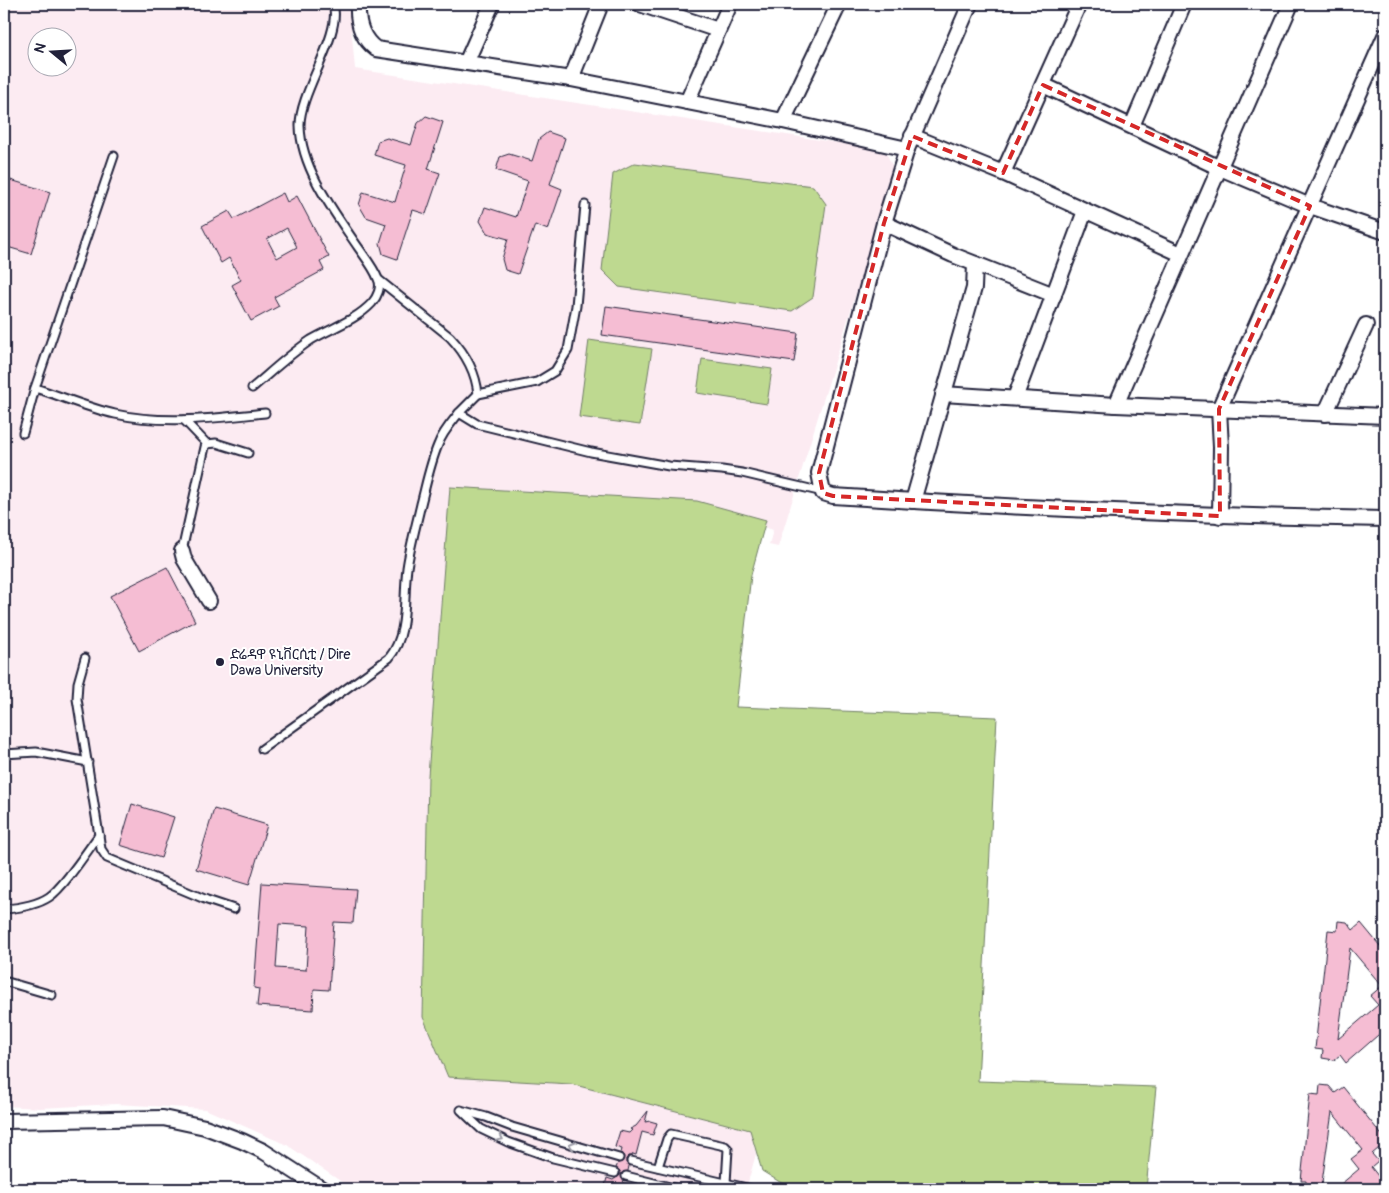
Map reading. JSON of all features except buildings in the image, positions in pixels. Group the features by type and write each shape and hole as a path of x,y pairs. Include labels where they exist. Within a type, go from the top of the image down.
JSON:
{"street":[{"path":"358,4 358,17 363,36 376,49 571,79 783,121 909,142 1003,173 1181,254"},
{"path":"466,63 492,4"},
{"path":"571,79 601,4"},
{"path":"640,4 718,30"},
{"path":"686,102 730,4"},
{"path":"783,121 839,4"},
{"path":"970,4 909,142 884,223 819,473 823,492 833,496 913,501 1220,516 1385,519"},
{"path":"1003,173 1080,4"},
{"path":"1132,126 1184,4"},
{"path":"1116,406 1291,4"},
{"path":"1220,516 1221,447 1219,409 1385,36"},
{"path":"1043,85 1220,168 1310,206 1385,232"},
{"path":"1016,398 1085,211"},
{"path":"884,223 975,264 1054,295"},
{"path":"913,501 974,288 975,264"},
{"path":"1325,414 1366,325"},
{"path":"944,394 1116,406 1385,416"},
{"path":"182,551 184,559 209,601"},
{"path":"4,1121 163,1118 204,1127 242,1141 263,1151 322,1189"}],"lane":[{"path":"333,4 334,21 304,102 300,119 300,134 316,182 325,199 379,280 437,326 461,348 476,380 478,394"},
{"path":"23,433 35,388 114,156"},
{"path":"262,749 389,658 395,651 404,614 410,551 426,482 438,444 449,425 478,394 538,382 555,371 568,350 576,306 585,205"},
{"path":"252,388 303,345 361,312 373,302 380,288 379,280"},
{"path":"35,388 114,414 184,420 266,413"},
{"path":"459,413 477,424 591,452 669,466 742,473 823,492"},
{"path":"184,420 208,444"},
{"path":"208,444 216,443 248,453"},
{"path":"182,551 202,454 208,444"},
{"path":"85,658 78,683 77,699 99,835 102,849 107,858 207,900 234,909"},
{"path":"4,754 36,752 88,762"},
{"path":"4,908 14,908 38,902 50,896 99,835"},
{"path":"4,980 52,995"},
{"path":"615,1173 553,1158 508,1142 482,1129 461,1110 486,1117 512,1128 619,1158"},
{"path":"658,1167 667,1139 671,1134 726,1146 728,1149 726,1183"},
{"path":"631,1161 751,1189"},
{"path":"626,1176 678,1189"}],"highlighted area":[{"path":"1043,85 1310,206 1219,409 1220,516 833,496 823,493 819,473 884,223 912,136 1003,173"}],"shaded area":[{"name":"ድሬዳዋ ዩኒቨርሲቲ / Dire Dawa University","path":"4,4 349,4 355,69 885,150 894,170 778,547 769,545 773,530 764,527 766,520 450,487 428,776 423,1017 448,1077 571,1084 750,1130 756,1154 746,1189 352,1189 287,1145 205,1109 116,1104 40,1108 4,1106"}],"green space":[{"path":"635,163 813,186 826,204 813,297 792,311 619,287 602,270 613,174"},
{"path":"589,340 652,349 640,425 579,417"},
{"path":"702,359 772,369 767,404 697,393"},
{"path":"450,487 697,501 766,520 751,575 736,707 997,717 978,1081 1156,1087 1146,1189 791,1189 762,1171 750,1130 571,1084 448,1077 423,1017 428,776"}],"place":[{"name":"ድሬዳዋ ዩኒቨርሲቲ / Dire Dawa University","path":"220,662"}]}
